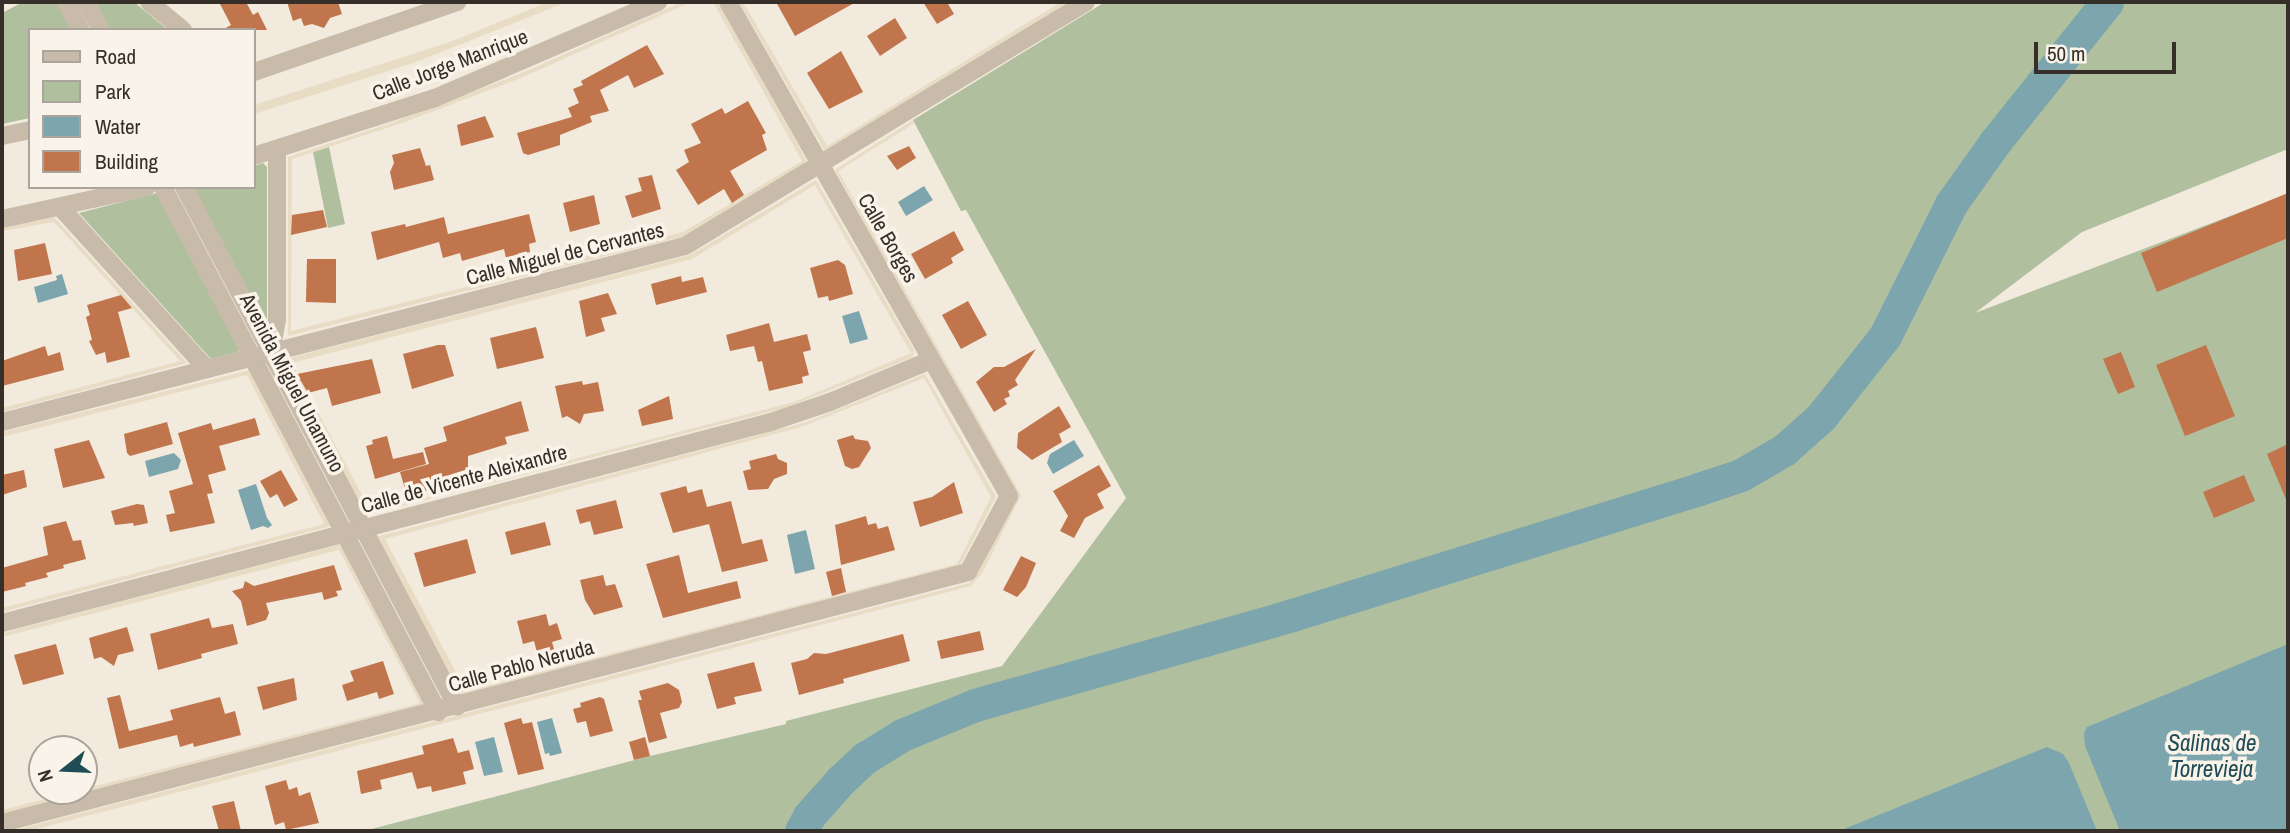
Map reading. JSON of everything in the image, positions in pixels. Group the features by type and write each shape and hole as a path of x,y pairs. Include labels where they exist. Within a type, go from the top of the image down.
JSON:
{"street":[{"path":"66,2 79,28"},
{"path":"86,2 100,28"},
{"path":"149,2 181,28"},
{"path":"256,71 457,2"},
{"name":"Calle Jorge Manrique","path":"256,155 435,98 658,2"},
{"name":"Calle Borges","path":"728,2 1009,496"},
{"name":"Calle Miguel de Cervantes","path":"2,422 685,247 1086,2"},
{"path":"2,136 28,130"},
{"name":"Avenida Miguel Unamuno","path":"271,353 277,320 277,149"},
{"path":"2,219 139,189"},
{"name":"Avenida Miguel Unamuno","path":"164,189 438,712"},
{"name":"Avenida Miguel Unamuno","path":"185,189 457,707"},
{"path":"61,208 207,369"},
{"name":"Calle de Vicente Aleixandre","path":"2,623 771,422 830,402 931,360"},
{"name":"Calle Pablo Neruda","path":"2,823 438,712 968,572 1009,496"}],"green space":[{"path":"23,2 58,2 72,28 28,28 28,118 2,124 2,13"},
{"path":"95,2 134,2 166,28 108,28"},
{"path":"1105,2 2288,2 2288,149 2082,232 1975,313 2288,194 2288,831 364,831 1002,666 1126,498 966,210 961,211 913,120"},
{"path":"329,147 345,224 328,228 313,152"},
{"path":"263,163 267,167 267,319 264,321 194,189 256,189 256,165"},
{"path":"157,193 240,347 238,352 211,359 79,213"}],"shaded area":[{"path":"548,2 567,2 416,62 256,113 256,104 450,42"},
{"path":"682,2 691,2 521,78 405,122 292,159 291,331 683,232 802,161 713,2 718,2 806,159 805,164 685,236 288,336 288,157 391,123 522,73"},
{"path":"739,2 743,2 827,146 1061,2 1068,2 825,151"},
{"path":"913,120 915,123 838,171 1021,495 983,572 971,586 29,831 11,831 969,583 980,570 1017,495 835,170"},
{"path":"816,180 914,350 913,357 785,408 366,515 286,364 289,358 690,255","holes":["815,185 911,353 794,402 371,512 292,363 692,259"]},
{"path":"54,217 187,363 2,412 2,408 180,361 54,222 2,231 2,227"},
{"path":"250,370 331,526 2,612 2,608 324,524 247,375 2,437 2,432"},
{"path":"925,374 996,497 959,567 462,696 376,537 807,422","holes":["924,378 991,497 957,564 466,691 385,539 801,427"]},
{"path":"342,544 427,704 98,789 98,785 420,703 339,550 2,637 2,633"},
{"path":"28,803 37,805 2,814 2,810"}],"water":[{"path":"924,186 933,200 906,216 898,202"},
{"path":"62,274 68,294 38,303 34,287 57,280 56,276"},
{"path":"859,311 868,339 850,344 842,316"},
{"path":"1074,440 1084,456 1053,474 1047,463 1050,454"},
{"path":"174,453 181,460 178,469 149,477 145,461"},
{"path":"256,484 267,518 272,525 251,530 238,490"},
{"path":"806,530 815,569 795,574 787,535"},
{"name":"Salinas de Torrevieja","path":"2288,644 2288,831 2120,831 2085,746 2084,733 2087,727"},
{"path":"552,718 562,753 550,756 549,753 545,754 537,722"},
{"path":"494,737 503,772 484,776 475,742"},
{"path":"2047,747 2063,754 2069,763 2097,831 1839,831"}],"building":[{"path":"219,2 246,2 253,15 258,12 267,30 226,28 231,25"},
{"path":"287,2 338,2 342,14 330,18 324,28 312,24 304,26 301,18 293,21"},
{"path":"776,2 856,2 795,36"},
{"path":"923,2 947,2 954,14 937,24"},
{"path":"895,18 907,38 880,56 867,36"},
{"path":"647,45 664,74 634,88 628,75 600,90 609,111 590,116 592,122 560,135 560,145 528,155 523,153 517,133 572,117 568,108 579,103 573,89 583,85 581,81"},
{"path":"841,51 863,92 829,109 807,73"},
{"path":"748,101 766,133 762,135 767,150 730,171 744,195 732,203 724,189 698,205 676,170 689,162 684,150 701,143 691,124 722,108 725,114"},
{"path":"485,116 494,137 461,146 457,125"},
{"path":"909,146 916,158 897,170 887,156"},
{"path":"420,148 426,166 430,165 434,180 394,190 390,172 394,163 392,155"},
{"path":"652,175 661,209 632,218 625,196 642,191 638,178"},
{"path":"2288,193 2288,238 2157,292 2141,253"},
{"path":"594,195 600,224 570,232 563,203"},
{"path":"323,210 327,227 291,235 292,215"},
{"path":"529,214 536,242 529,244 530,252 506,258 504,249 462,261 460,253 443,258 439,242 377,260 371,232 405,224 406,227 444,217 448,234"},
{"path":"954,231 964,250 951,258 953,263 925,279 911,254"},
{"path":"45,243 52,274 18,281 14,250"},
{"path":"307,259 336,259 336,303 306,302"},
{"path":"838,260 845,265 853,294 829,301 828,296 818,298 810,268"},
{"path":"681,276 682,282 703,277 707,292 656,305 651,284"},
{"path":"608,293 617,314 601,318 605,331 586,337 579,301"},
{"path":"121,295 132,308 118,312 130,357 107,363 105,352 96,355 89,341 92,340 86,317 90,315 87,305"},
{"path":"968,301 987,335 961,349 942,315"},
{"path":"769,323 774,342 807,334 811,350 803,352 809,375 802,377 803,383 769,391 762,361 758,362 754,346 730,351 726,335"},
{"path":"536,327 544,358 497,369 490,338"},
{"path":"445,345 454,376 412,389 403,354"},
{"path":"2206,345 2235,416 2185,436 2156,365"},
{"path":"45,346 48,356 60,352 64,370 2,386 2,361"},
{"path":"1036,349 1015,380 1018,385 1008,391 1010,396 1004,399 1007,404 994,412 976,382 994,367 1004,367"},
{"path":"2121,352 2135,387 2118,394 2103,359"},
{"path":"372,359 381,393 332,406 327,388 308,393 297,374"},
{"path":"582,381 583,385 598,382 604,411 584,414 580,424 567,416 562,418 555,386"},
{"path":"669,396 673,419 642,426 638,410"},
{"path":"521,401 529,431 505,437 507,444 468,456 468,469 440,478 442,486 407,496 400,472 429,464 424,448 447,441 443,427"},
{"path":"1059,406 1071,427 1059,434 1062,442 1032,460 1017,448 1018,433"},
{"path":"255,418 260,435 219,446 226,470 208,475 213,493 207,494 215,523 170,532 166,515 175,513 169,491 193,484 178,433 211,423 213,430"},
{"path":"167,422 173,444 130,456 127,453 124,434"},
{"path":"853,435 855,439 868,441 871,448 859,467 852,469 845,466 837,440"},
{"path":"387,436 393,459 423,452 426,464 375,479 366,446 373,444 372,440"},
{"path":"89,440 105,478 63,488 54,449"},
{"path":"2288,444 2288,504 2267,454"},
{"path":"776,454 778,459 787,463 787,474 774,479 768,489 748,490 743,471 751,469 749,461"},
{"path":"1099,465 1111,486 1097,494 1104,508 1085,518 1074,538 1060,531 1068,516 1053,491"},
{"path":"24,470 27,487 2,495 2,475"},
{"path":"281,470 298,500 284,507 277,494 270,498 260,481"},
{"path":"2244,475 2255,501 2214,518 2203,492"},
{"path":"954,482 963,513 920,527 913,502 932,497"},
{"path":"686,486 688,493 702,489 707,507 731,501 742,544 762,539 768,561 722,572 709,524 673,533 660,493"},
{"path":"616,500 623,528 594,535 590,521 580,524 576,510"},
{"path":"137,504 144,505 148,523 134,526 133,523 115,525 111,511"},
{"path":"866,516 868,525 876,523 878,529 888,526 895,550 841,565 835,525"},
{"path":"66,521 73,541 81,540 86,559 63,565 64,568 46,573 48,577 25,583 26,586 2,592 2,568 48,555 43,527"},
{"path":"545,522 551,545 511,555 505,532"},
{"path":"467,539 476,573 424,587 414,553"},
{"path":"679,555 688,593 737,581 741,598 663,618 646,564"},
{"path":"1021,556 1036,563 1026,587 1017,597 1003,590"},
{"path":"334,565 342,590 336,591 338,596 324,600 322,592 266,603 269,613 266,620 247,626 241,601 232,591 243,588 245,581 254,586"},
{"path":"841,568 846,592 832,596 826,572"},
{"path":"603,575 606,586 615,584 623,607 594,615 585,600 580,580"},
{"path":"546,614 549,626 557,623 562,639 552,642 555,652 538,656 534,641 523,644 517,621"},
{"path":"209,618 212,628 233,624 238,644 201,654 202,658 158,670 150,634"},
{"path":"127,627 134,651 118,655 114,666 101,657 94,659 89,638"},
{"path":"980,631 984,650 941,659 937,641"},
{"path":"903,634 910,661 843,679 844,683 799,695 791,663 807,659 814,653 826,654"},
{"path":"56,644 64,674 23,685 14,655"},
{"path":"383,661 394,694 379,699 377,692 347,701 342,685 354,681 350,671"},
{"path":"754,662 762,691 734,697 736,704 717,709 707,674"},
{"path":"294,678 297,700 263,710 257,687"},
{"path":"668,683 679,690 682,702 679,708 660,713 667,738 649,743 638,700 642,700 639,691"},
{"path":"120,695 129,731 173,720 170,710 220,697 225,714 235,711 241,735 194,747 193,743 180,747 177,735 119,749 107,698"},
{"path":"600,697 604,699 613,731 590,737 586,721 577,723 573,709 581,707 580,703"},
{"path":"521,718 523,724 532,722 544,769 518,775 504,723"},
{"path":"645,737 650,756 634,760 629,742"},
{"path":"453,738 458,753 469,750 474,769 463,772 466,784 432,792 431,786 417,789 412,772 380,780 382,789 361,794 357,771 424,754 422,746"},
{"path":"286,780 289,790 297,787 299,796 310,792 319,823 286,830 284,822 275,825 265,786"},
{"path":"234,801 241,831 219,831 212,806"}],"waterway":[{"path":"801,831 809,816 865,758 902,735 975,705 1289,616 1699,489 1741,475 1784,450 1821,417 1885,336 1951,204 1995,142 2107,2"}]}
